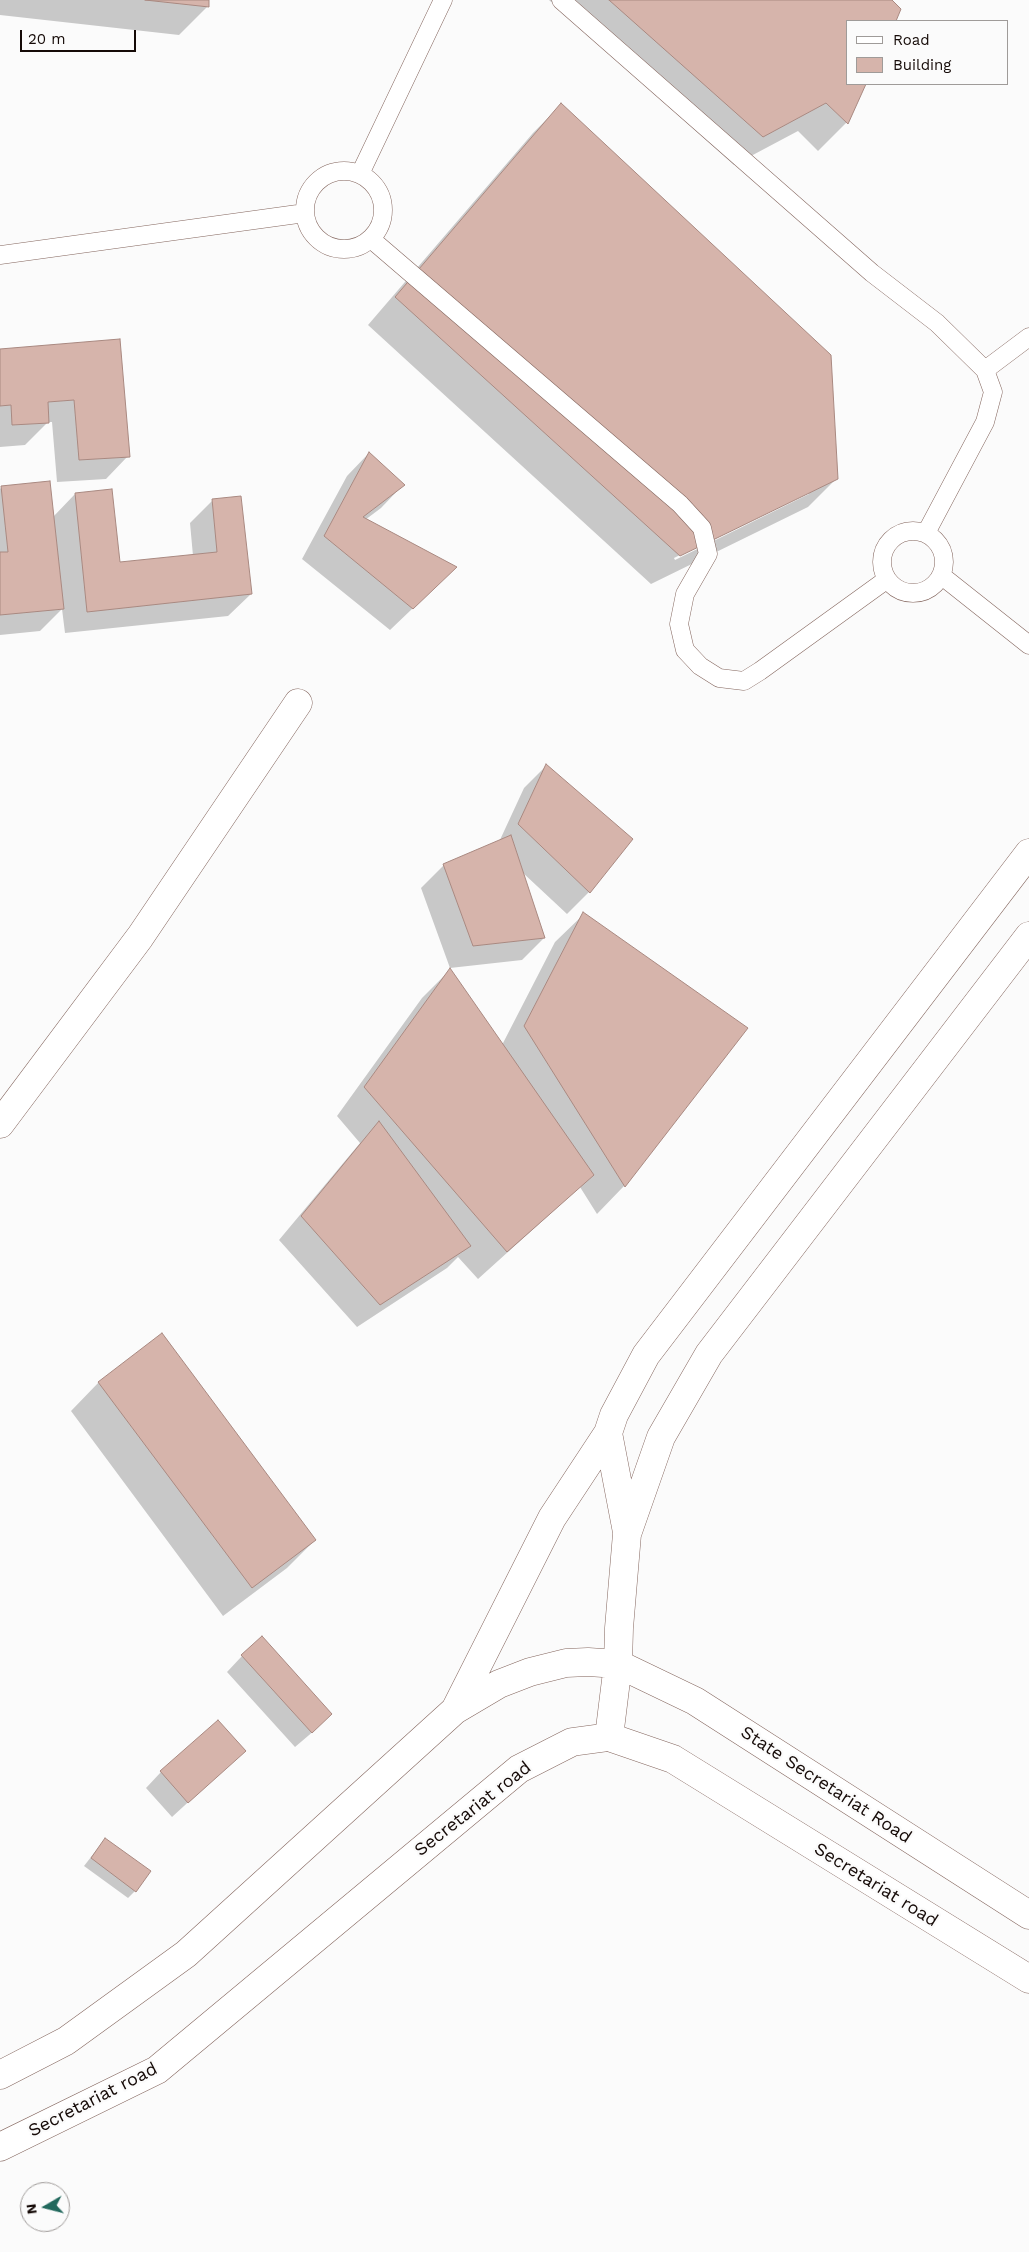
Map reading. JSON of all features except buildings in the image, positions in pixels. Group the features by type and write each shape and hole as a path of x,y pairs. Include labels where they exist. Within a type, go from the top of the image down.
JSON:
{"street":[{"path":"0,1124 140,937 298,703"},
{"path":"455,1710 552,1518 608,1433 614,1415 646,1356 1029,853"},
{"path":"609,1737 618,1664 627,1534 661,1437 709,1354 1029,936"},
{"path":"608,1433 627,1534"},
{"path":"0,2075 66,2040 186,1954 455,1710 499,1684 530,1672 566,1663 618,1664"},
{"name":"State Secretariat Road","path":"618,1664 695,1701 1029,1915"},
{"name":"Secretariat road","path":"0,2147 157,2070 519,1768 572,1742 609,1737 673,1759 1029,1979"}],"lane":[{"path":"360,174 443,0"},
{"path":"561,0 872,273 937,323 985,370 993,392 985,422 926,533"},
{"path":"347,170 360,174 371,181 379,192 383,204 383,217 371,239 361,246 349,250 336,249 314,237 308,226 305,200 311,187 333,171 347,170"},
{"path":"0,254 305,213"},
{"path":"371,239 680,504 702,528 708,554 685,594 679,624 685,650 700,666 719,678 744,681 886,580"},
{"path":"985,370 1029,337"},
{"path":"910,530 926,533 939,544 944,559 942,576 931,588 915,594 899,591 886,580 881,564 884,548 894,535 910,530"},
{"path":"942,576 1029,646"}]}
